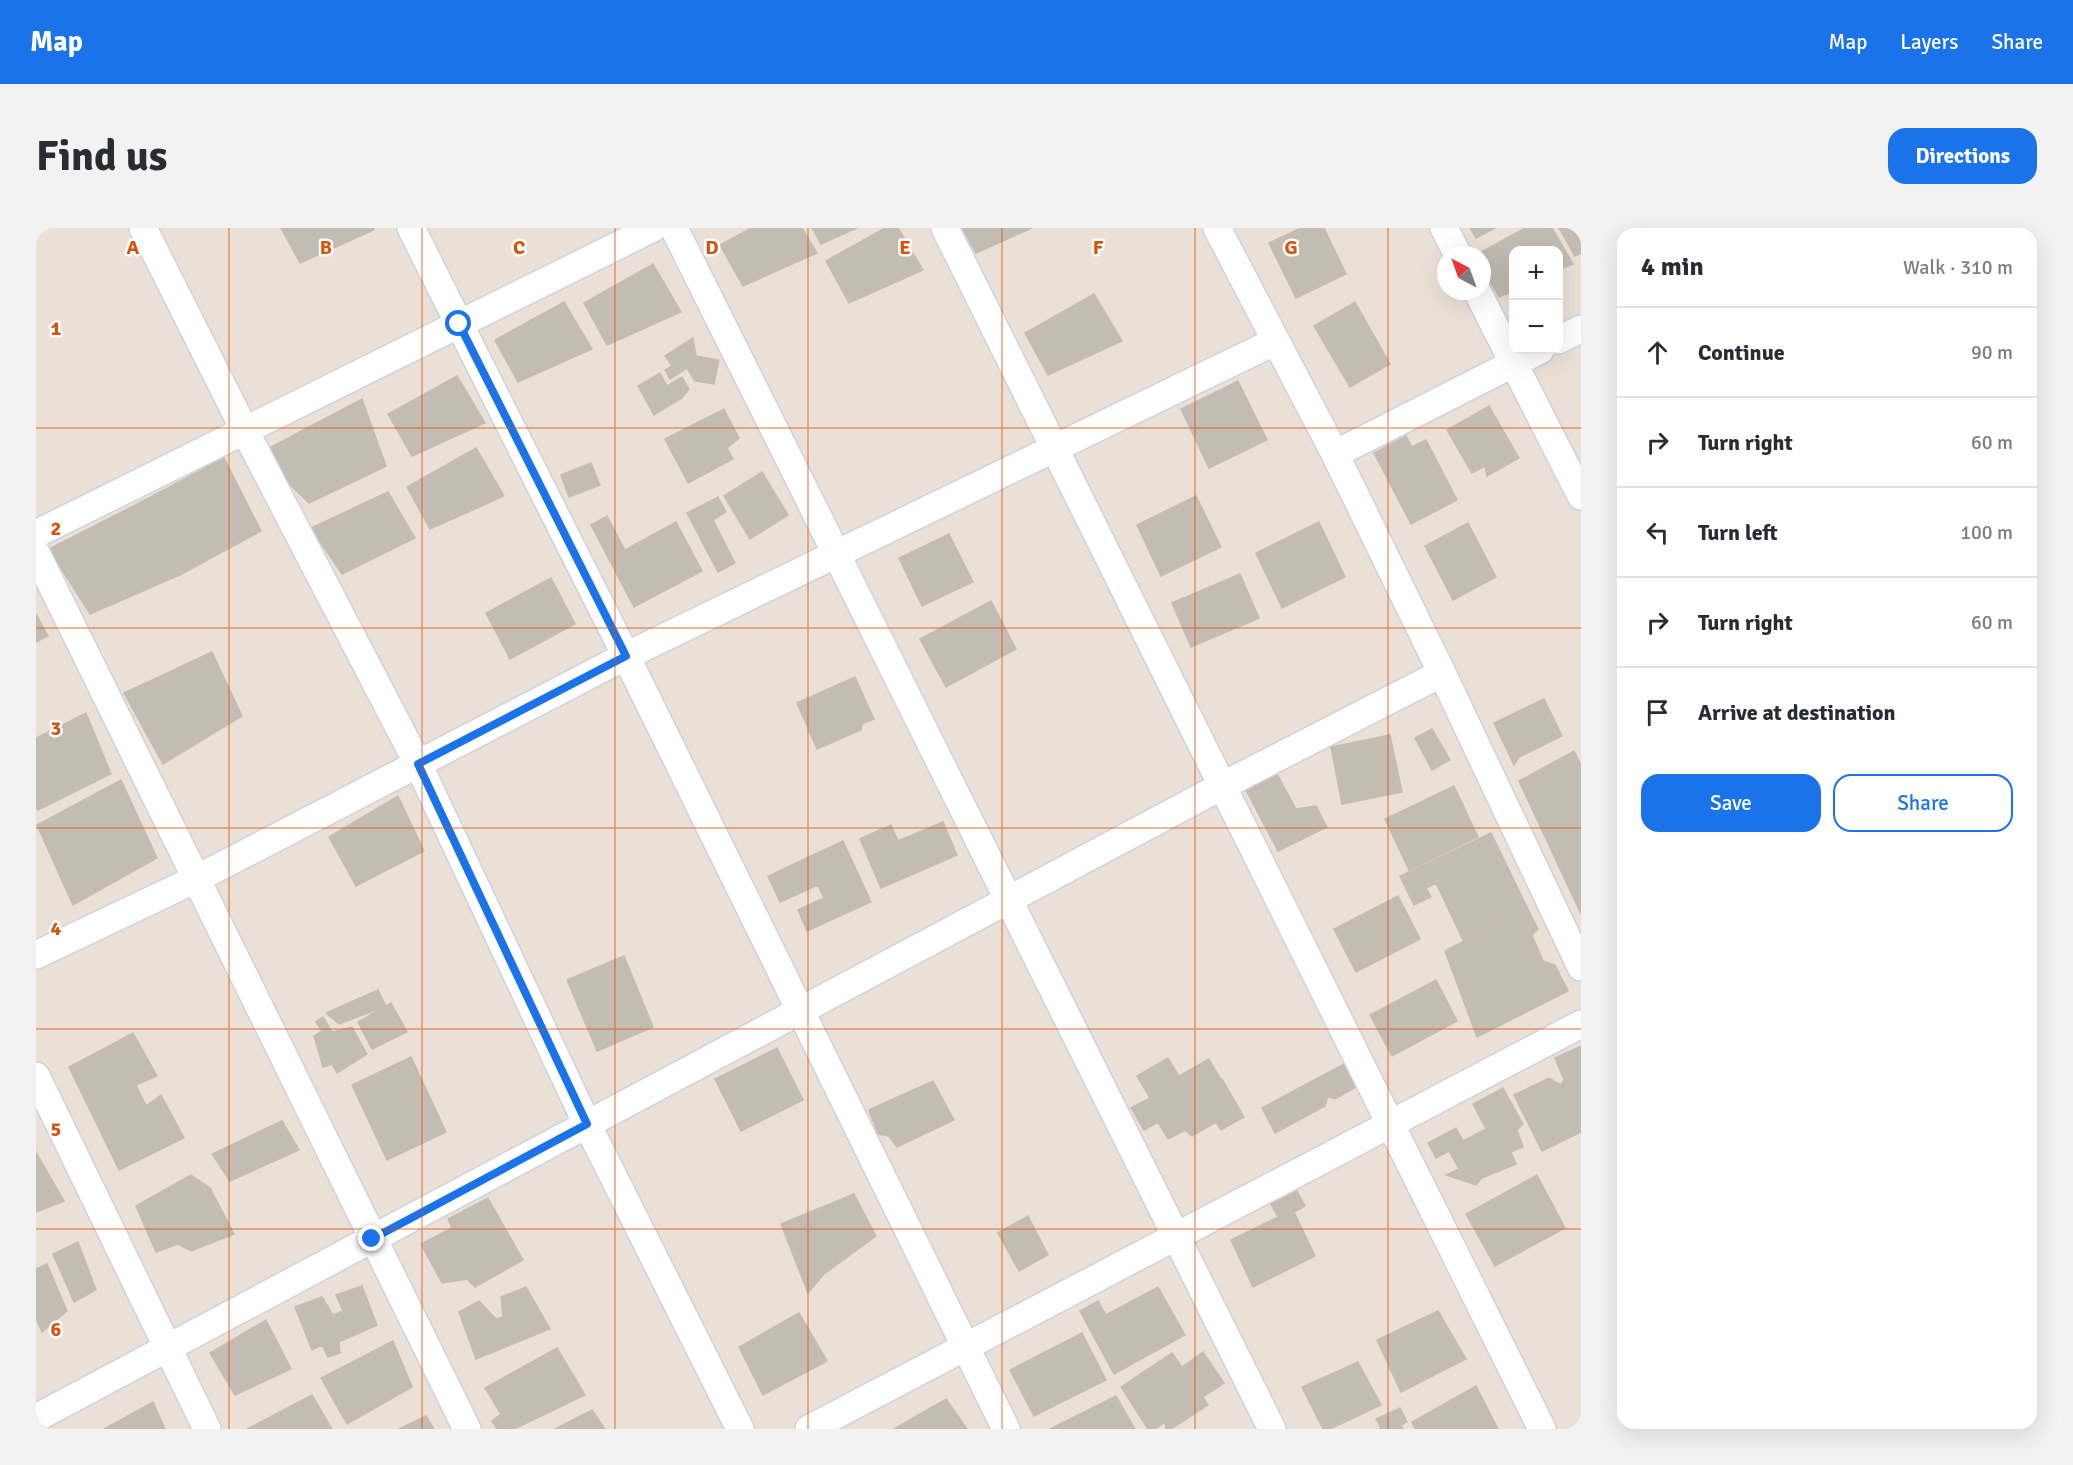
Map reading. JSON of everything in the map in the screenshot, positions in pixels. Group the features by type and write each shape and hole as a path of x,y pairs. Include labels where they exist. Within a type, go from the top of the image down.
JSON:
{"street":[{"path":"143,228 245,431 418,764 587,1124 740,1429"},
{"path":"411,228 626,656 799,1012 1006,1429"},
{"path":"36,534 653,228"},
{"path":"674,228 1272,1429"},
{"path":"945,228 1542,1429"},
{"path":"1217,228 1335,454 1581,967"},
{"path":"1444,228 1453,246"},
{"path":"1482,300 1581,496"},
{"path":"1563,338 1581,329"},
{"path":"36,955 196,879 626,656 1276,341"},
{"path":"1335,454 1532,354"},
{"path":"36,553 466,1429"},
{"path":"36,1418 1222,786 1442,673"},
{"path":"809,1429 1581,1024"},
{"path":"36,1076 207,1429"}],"building":[{"path":"281,228 373,228 374,230 300,263"},
{"path":"751,228 802,228 817,253 743,286 720,245"},
{"path":"812,228 857,228 821,244"},
{"path":"885,228 898,228 923,270 849,303 826,261"},
{"path":"962,228 1032,228 976,253"},
{"path":"1301,228 1324,228 1346,274 1296,298 1269,243"},
{"path":"1470,228 1495,228 1476,238"},
{"path":"1525,228 1552,228 1562,246 1509,246 1509,293 1499,297 1491,282 1491,247"},
{"path":"1559,228 1581,228 1581,253 1575,256"},
{"path":"1563,247 1573,264 1563,268"},
{"path":"653,264 681,312 607,345 584,303"},
{"path":"1094,294 1122,341 1048,375 1025,333"},
{"path":"564,302 592,349 518,382 495,340"},
{"path":"1355,302 1390,364 1350,387 1314,326"},
{"path":"693,338 696,356 719,360 714,384 695,381 687,368 670,379 665,370 672,366 665,356"},
{"path":"660,373 667,386 682,377 689,389 682,398 654,415 638,386"},
{"path":"457,376 485,423 412,456 388,414"},
{"path":"1238,381 1267,440 1209,468 1181,409"},
{"path":"362,399 386,466 309,503 258,454"},
{"path":"1489,406 1519,458 1487,476 1485,466 1472,473 1447,430"},
{"path":"724,409 739,438 727,448 733,459 688,483 665,439"},
{"path":"1406,436 1412,447 1426,440 1457,500 1411,524 1374,453"},
{"path":"476,448 504,496 430,529 407,487"},
{"path":"224,458 261,531 180,575 137,504"},
{"path":"591,463 600,485 569,497 561,475"},
{"path":"762,472 788,515 750,539 724,496"},
{"path":"388,492 415,538 342,574 311,528"},
{"path":"1196,496 1221,547 1161,576 1137,525"},
{"path":"718,497 726,512 713,520 735,563 718,572 687,513"},
{"path":"137,504 180,575 90,614 49,549"},
{"path":"607,516 625,550 676,522 702,571 634,607 591,525"},
{"path":"1319,522 1345,577 1282,608 1256,553"},
{"path":"1468,523 1496,577 1453,600 1425,546"},
{"path":"949,534 973,582 922,606 899,558"},
{"path":"1240,574 1259,618 1191,647 1172,603"},
{"path":"551,578 575,624 510,659 486,613"},
{"path":"991,601 1016,649 946,687 920,639"},
{"path":"36,614 48,636 36,642"},
{"path":"212,652 242,716 163,764 124,693"},
{"path":"855,677 874,719 862,724 861,730 817,749 797,703"},
{"path":"1544,699 1562,736 1519,757 1514,765 1494,723"},
{"path":"86,713 111,774 38,810 36,807 36,738"},
{"path":"1432,729 1450,760 1432,770 1415,738"},
{"path":"1390,735 1402,792 1342,804 1331,747"},
{"path":"1574,751 1581,765 1581,914 1519,781"},
{"path":"1277,774 1296,809 1316,806 1327,827 1278,851 1246,790"},
{"path":"121,780 157,858 73,905 37,825"},
{"path":"1454,786 1478,837 1409,870 1385,819"},
{"path":"398,796 424,851 356,886 329,837"},
{"path":"943,822 957,855 881,888 860,839 891,825 898,841"},
{"path":"1491,833 1527,907 1463,940 1436,883 1426,888 1431,897 1414,905 1400,876"},
{"path":"843,841 871,902 807,931 798,910 824,898 818,885 780,902 768,876"},
{"path":"1398,896 1420,939 1356,972 1334,929"},
{"path":"1527,907 1538,929 1532,935 1543,961 1555,965 1568,991 1477,1037 1445,951"},
{"path":"624,956 653,1027 597,1051 567,980"},
{"path":"1436,980 1457,1021 1392,1056 1370,1015"},
{"path":"378,990 386,1006 339,1024 326,1013"},
{"path":"391,1003 407,1032 372,1049 358,1022"},
{"path":"323,1017 332,1032 352,1027 367,1054 337,1073 332,1064 323,1067 314,1036 322,1031 316,1022"},
{"path":"133,1033 157,1076 136,1085 146,1106 161,1095 184,1138 119,1170 69,1067"},
{"path":"1581,1046 1581,1132 1542,1151 1514,1095 1549,1078 1561,1085 1564,1080 1555,1058"},
{"path":"777,1048 803,1100 741,1131 715,1079"},
{"path":"411,1057 446,1132 387,1160 352,1085"},
{"path":"1168,1058 1179,1076 1209,1059 1244,1117 1221,1130 1216,1122 1192,1136 1185,1130 1168,1139 1158,1122 1144,1130 1131,1108 1150,1098 1137,1076"},
{"path":"1344,1064 1356,1087 1335,1099 1328,1096 1325,1106 1275,1133 1262,1108"},
{"path":"933,1081 954,1120 897,1147 889,1136 878,1134 869,1110"},
{"path":"1503,1088 1523,1124 1517,1130 1523,1147 1511,1152 1516,1164 1482,1178 1476,1185 1446,1175 1459,1169 1449,1151 1436,1158 1428,1143 1456,1128 1463,1141 1486,1129 1473,1104"},
{"path":"282,1121 299,1150 230,1181 212,1154"},
{"path":"36,1152 64,1201 36,1212"},
{"path":"191,1175 210,1188 234,1234 191,1251 178,1244 156,1252 136,1206"},
{"path":"1537,1175 1565,1228 1495,1266 1466,1214"},
{"path":"1297,1191 1305,1206 1294,1212 1315,1256 1253,1287 1231,1240 1278,1217 1271,1204"},
{"path":"854,1194 876,1236 824,1274 808,1293 781,1224"},
{"path":"488,1198 523,1260 475,1287 467,1279 442,1283 421,1244 452,1228 448,1219"},
{"path":"1028,1216 1048,1255 1019,1271 998,1233"},
{"path":"78,1242 96,1290 74,1302 53,1254"},
{"path":"47,1264 67,1311 42,1332 36,1318 36,1269"},
{"path":"362,1286 377,1325 339,1342 340,1353 328,1357 322,1345 312,1350 295,1307 322,1297 333,1315 343,1311 336,1295"},
{"path":"526,1287 550,1329 476,1359 459,1312 479,1301 496,1319 503,1317 501,1297"},
{"path":"1158,1287 1185,1335 1114,1374 1080,1311 1098,1301 1106,1315"},
{"path":"1438,1311 1466,1359 1401,1392 1377,1340"},
{"path":"799,1313 827,1361 763,1395 739,1347"},
{"path":"266,1320 291,1369 235,1395 210,1353"},
{"path":"1082,1333 1106,1380 1034,1416 1010,1370"},
{"path":"393,1341 412,1387 347,1424 321,1378"},
{"path":"557,1348 585,1395 514,1429 497,1429 492,1421 501,1414 485,1388"},
{"path":"1203,1352 1224,1383 1203,1397 1208,1405 1171,1429 1166,1429 1165,1422 1155,1429 1148,1429 1121,1387 1172,1353 1182,1367"},
{"path":"1358,1362 1381,1405 1330,1429 1323,1429 1302,1387"},
{"path":"1476,1386 1498,1429 1415,1429 1412,1422"},
{"path":"312,1395 332,1429 247,1429"},
{"path":"1116,1396 1135,1429 1050,1429"},
{"path":"946,1399 967,1429 894,1429"},
{"path":"153,1402 165,1429 104,1429"},
{"path":"1400,1408 1407,1422 1401,1425 1403,1429 1379,1429 1381,1428 1376,1419"},
{"path":"592,1410 605,1429 555,1429"},
{"path":"426,1416 434,1429 399,1429"}],"route":[{"path":"372,1239 587,1124 418,764 626,656 459,324"}]}
